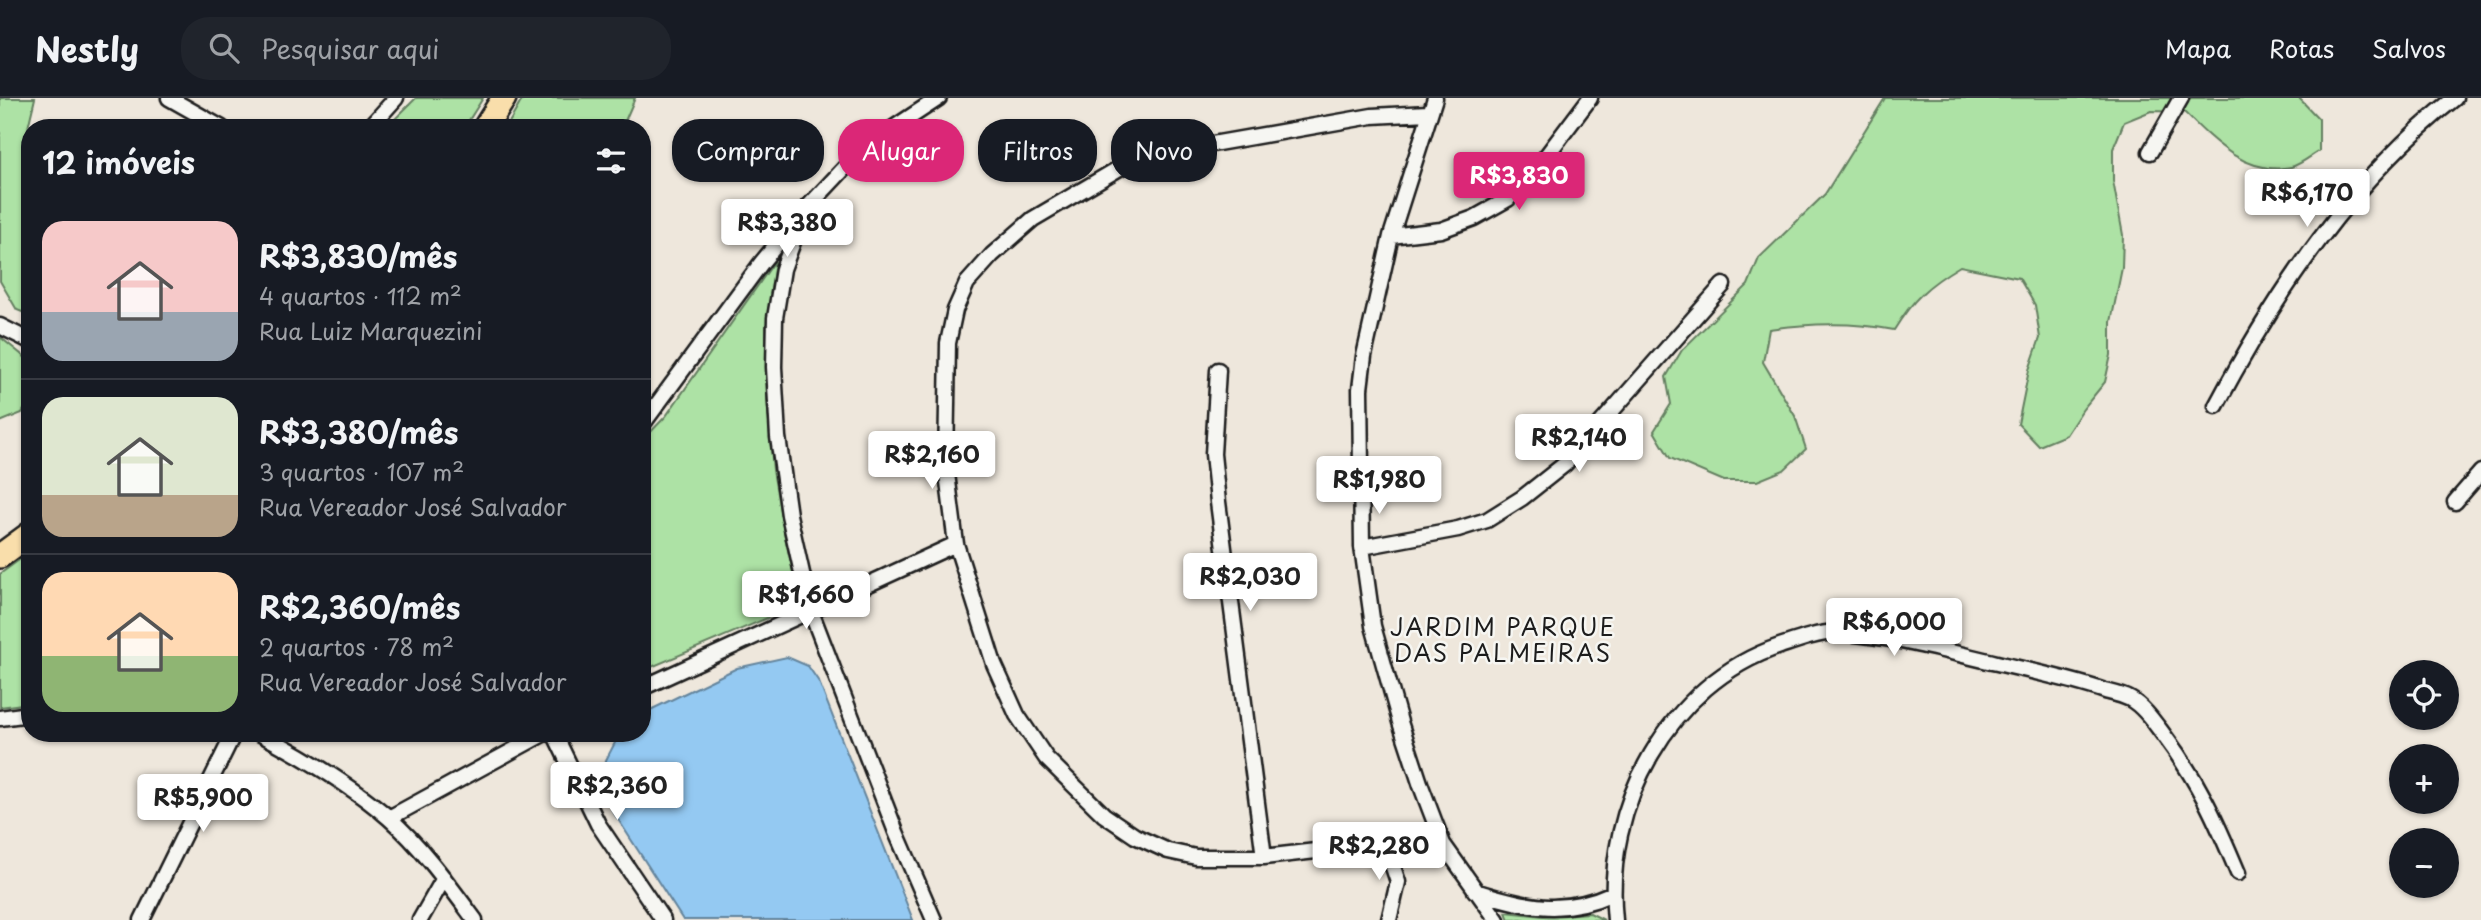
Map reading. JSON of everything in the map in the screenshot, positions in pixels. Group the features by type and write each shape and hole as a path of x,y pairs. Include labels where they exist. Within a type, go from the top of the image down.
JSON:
{"main road":[{"path":"491,119 505,98"},
{"path":"0,556 21,541"}],"street":[{"path":"169,98 206,119"},
{"path":"377,119 396,98"},
{"path":"651,413 762,262 805,210 854,158 939,98"},
{"path":"1435,98 1428,113 1391,236 1364,356 1360,389 1363,547 1376,638 1399,722 1443,844 1497,920"},
{"path":"1391,236 1441,230 1474,218 1508,199 1544,159 1590,98"},
{"path":"2150,152 2181,98"},
{"path":"2216,405 2268,312 2342,212 2384,161 2427,120 2455,98"},
{"path":"1428,113 1372,116 1161,153 1123,166 1033,219 992,255 967,283 955,310 948,344 946,466 956,544 994,664 1017,715 1046,758 1104,815 1135,836 1168,851 1196,857 1264,857 1385,843 1443,844"},
{"path":"805,210 783,269 775,318 774,367 778,437 789,515 810,610 896,832 934,920"},
{"path":"1363,547 1458,529 1487,520 1522,498 1565,464 1723,285"},
{"path":"0,326 21,336"},
{"path":"1218,370 1213,454 1217,502 1264,857"},
{"path":"2455,502 2481,472"},
{"path":"651,684 956,544"},
{"path":"1615,920 1613,893 1617,847 1633,790 1656,746 1685,706 1712,681 1754,654 1804,637 1838,632 1883,637 2068,679 2131,700 2152,719 2187,765 2213,811 2238,873"},
{"path":"0,718 21,715"},
{"path":"142,920 230,742"},
{"path":"276,742 345,785 389,818 444,878 475,920"},
{"path":"389,818 528,742"},
{"path":"558,742 597,824 663,920"},
{"path":"1385,843 1398,883 1389,920"},
{"path":"420,920 444,878"},
{"path":"1475,891 1515,904 1541,907 1592,903 1613,893"}],"green space":[{"path":"0,98 35,98 30,119 21,119 21,312 17,310 0,281"},
{"path":"416,98 483,98 470,119 395,119"},
{"path":"523,98 635,98 626,119 511,119"},
{"path":"1885,98 2299,98 2319,119 2319,151 2291,167 2259,166 2245,161 2218,144 2184,112 2151,111 2124,122 2113,149 2113,181 2123,235 2122,268 2111,322 2111,355 2105,382 2066,435 2039,446 2018,424 2029,370 2040,338 2035,305 2019,278 1960,266 1922,294 1894,330 1832,324 1769,329 1763,362 1795,416 1806,449 1784,470 1757,481 1724,481 1670,458 1654,431 1671,404 1666,377 1682,350 1748,285 1759,258 1825,194"},
{"path":"775,261 766,328 767,399 773,470 797,589 791,608 651,667 651,432 666,416"},
{"path":"0,337 21,354 21,413 0,422"},
{"path":"21,559 21,704 0,707 0,574"},
{"path":"1506,912 1543,916 1590,913 1604,920 1509,920"}],"water":[{"path":"787,657 808,666 819,682 913,920 683,920 612,810 604,788 606,760 615,742 651,742 651,710 737,668"}],"district":[{"name":"JARDIM PARQUE DAS PALMEIRAS","path":"1503,639"}]}
